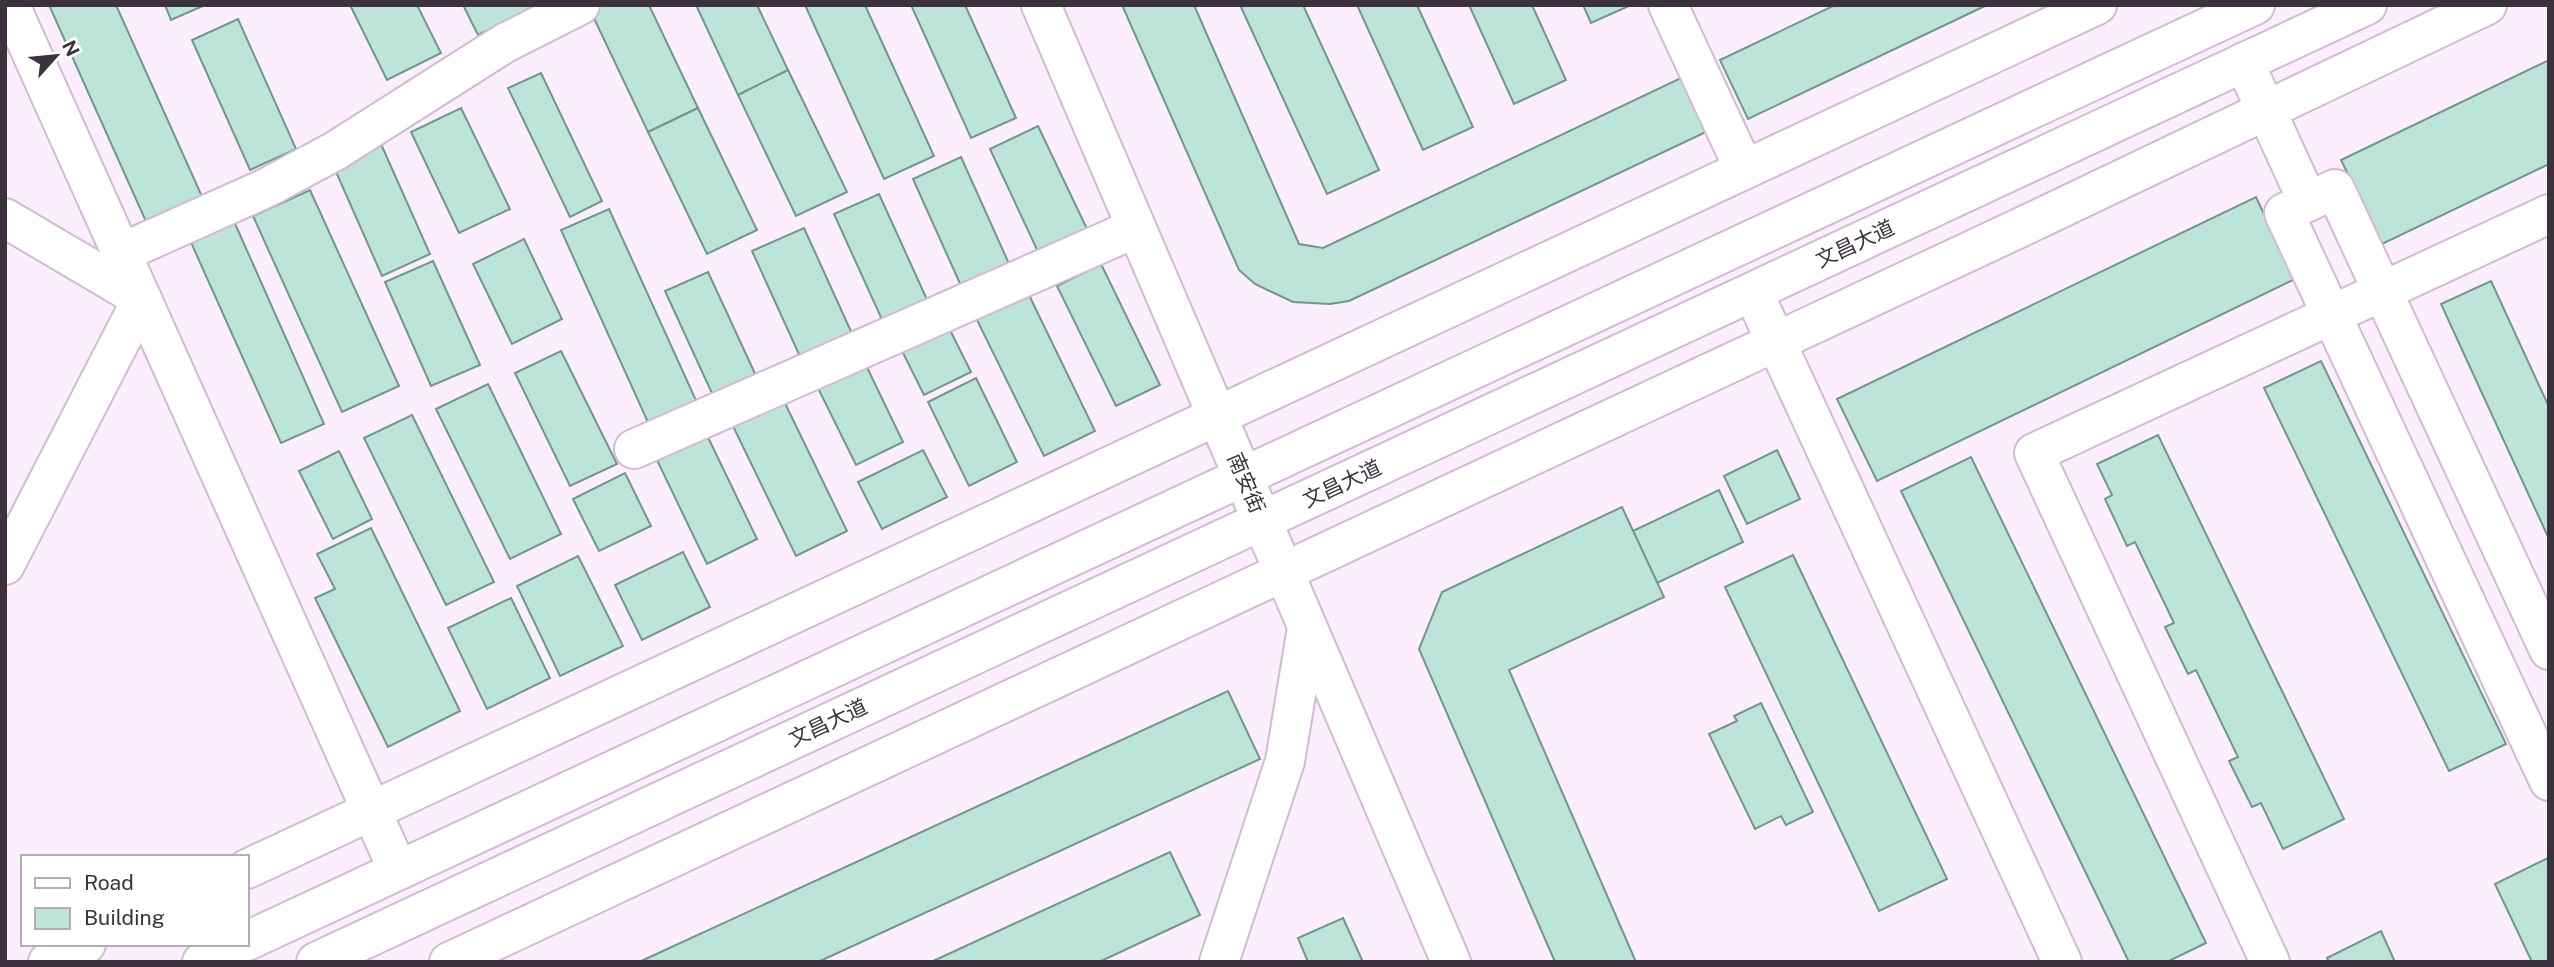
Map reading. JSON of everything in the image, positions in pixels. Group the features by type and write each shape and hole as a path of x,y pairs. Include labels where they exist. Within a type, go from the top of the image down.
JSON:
{"street":[{"path":"10,5 398,870"},
{"path":"121,253 267,188 335,151 505,43 580,5"},
{"name":"南安街","path":"1041,5 1451,962"},
{"path":"1668,5 1744,169"},
{"path":"248,869 2097,5"},
{"name":"文昌大道","path":"316,962 2367,5"},
{"path":"449,962 1777,342 2487,5"},
{"path":"248,941 2253,6"},
{"path":"2244,62 2308,202"},
{"path":"2549,650 2335,189 2284,212 2549,781"},
{"path":"2270,962 2034,453 2549,214"},
{"path":"5,218 142,299"},
{"path":"634,449 1136,228"},
{"path":"1753,292 2062,962"},
{"path":"5,565 142,299"},
{"path":"1219,962 1285,761 1307,628"},
{"path":"48,962 82,946"},
{"path":"202,962 236,946"}],"building":[{"path":"49,5 116,5 204,201 148,226"},
{"path":"165,5 205,5 171,20"},
{"path":"350,5 417,5 441,53 387,80"},
{"path":"463,5 530,5 532,9 478,35"},
{"path":"600,5 649,5 698,108 648,132 590,10"},
{"path":"696,5 757,5 788,70 738,95"},
{"path":"805,5 865,5 934,156 884,179"},
{"path":"911,5 965,5 1016,118 971,138"},
{"path":"1122,5 1194,5 1299,244 1323,248 1683,77 1708,131 1349,301 1330,304 1293,302 1255,284 1239,270"},
{"path":"1240,5 1303,5 1379,170 1327,194"},
{"path":"1357,5 1417,5 1473,127 1423,150"},
{"path":"1469,5 1532,5 1566,80 1514,104"},
{"path":"1583,5 1631,5 1591,23"},
{"path":"1835,5 1987,5 1748,119 1720,60"},
{"path":"238,19 296,149 250,170 192,40"},
{"path":"2549,60 2549,164 2382,244 2341,160"},
{"path":"788,70 847,192 796,216 738,95"},
{"path":"541,73 602,201 570,217 508,88"},
{"path":"461,108 510,209 459,233 411,132"},
{"path":"698,108 757,230 707,254 648,132"},
{"path":"1038,126 1088,231 1039,254 990,149"},
{"path":"381,144 430,254 382,276 333,165"},
{"path":"961,157 1010,266 962,288 913,179"},
{"path":"310,190 399,386 342,412 253,216"},
{"path":"879,194 929,304 884,324 834,214"},
{"path":"2256,197 2295,279 1877,481 1837,399"},
{"path":"609,209 699,407 651,429 561,230"},
{"path":"233,219 324,424 281,443 189,238"},
{"path":"804,228 854,338 802,361 752,251"},
{"path":"524,239 562,319 512,344 473,264"},
{"path":"433,261 480,365 431,386 385,282"},
{"path":"1101,264 1160,385 1116,406 1057,286"},
{"path":"708,272 758,380 715,400 665,291"},
{"path":"2491,281 2549,407 2549,539 2441,304"},
{"path":"1028,293 1095,431 1044,456 976,318"},
{"path":"947,324 971,372 924,395 900,347"},
{"path":"561,351 617,464 570,486 515,373"},
{"path":"863,359 903,442 856,465 815,382"},
{"path":"2321,361 2506,744 2449,771 2264,388"},
{"path":"976,378 1017,462 969,486 928,402"},
{"path":"488,384 561,534 510,559 436,409"},
{"path":"781,395 847,531 796,556 730,420"},
{"path":"412,415 494,582 446,605 364,438"},
{"path":"705,431 757,539 707,564 655,456"},
{"path":"2158,435 2344,819 2283,849 2261,803 2252,807 2229,761 2238,757 2196,670 2188,674 2165,627 2174,623 2135,542 2127,546 2105,499 2112,495 2097,464"},
{"path":"923,450 947,497 882,529 858,482"},
{"path":"1777,450 1800,499 1747,524 1724,476"},
{"path":"339,451 372,519 333,539 299,471"},
{"path":"1971,457 2206,943 2167,962 2129,962 1901,491"},
{"path":"625,473 651,526 599,551 573,499"},
{"path":"1719,490 1743,542 1657,583 1633,531"},
{"path":"1622,507 1664,597 1509,670 1636,962 1555,962 1419,649 1442,592"},
{"path":"371,528 460,711 388,747 315,598 335,589 317,554"},
{"path":"683,552 710,607 642,640 615,585"},
{"path":"1793,555 1947,879 1879,911 1725,587"},
{"path":"578,556 623,646 560,676 517,586"},
{"path":"511,598 550,678 487,709 448,628"},
{"path":"1228,691 1260,759 818,962 639,962"},
{"path":"1761,703 1813,812 1786,825 1781,816 1755,829 1709,734 1737,721 1734,716"},
{"path":"1170,852 1200,915 1099,962 931,962"},
{"path":"2548,858 2549,962 2532,962 2495,884"},
{"path":"1343,918 1363,962 1308,962 1298,938"},
{"path":"2381,931 2395,962 2329,962 2327,958"}]}
